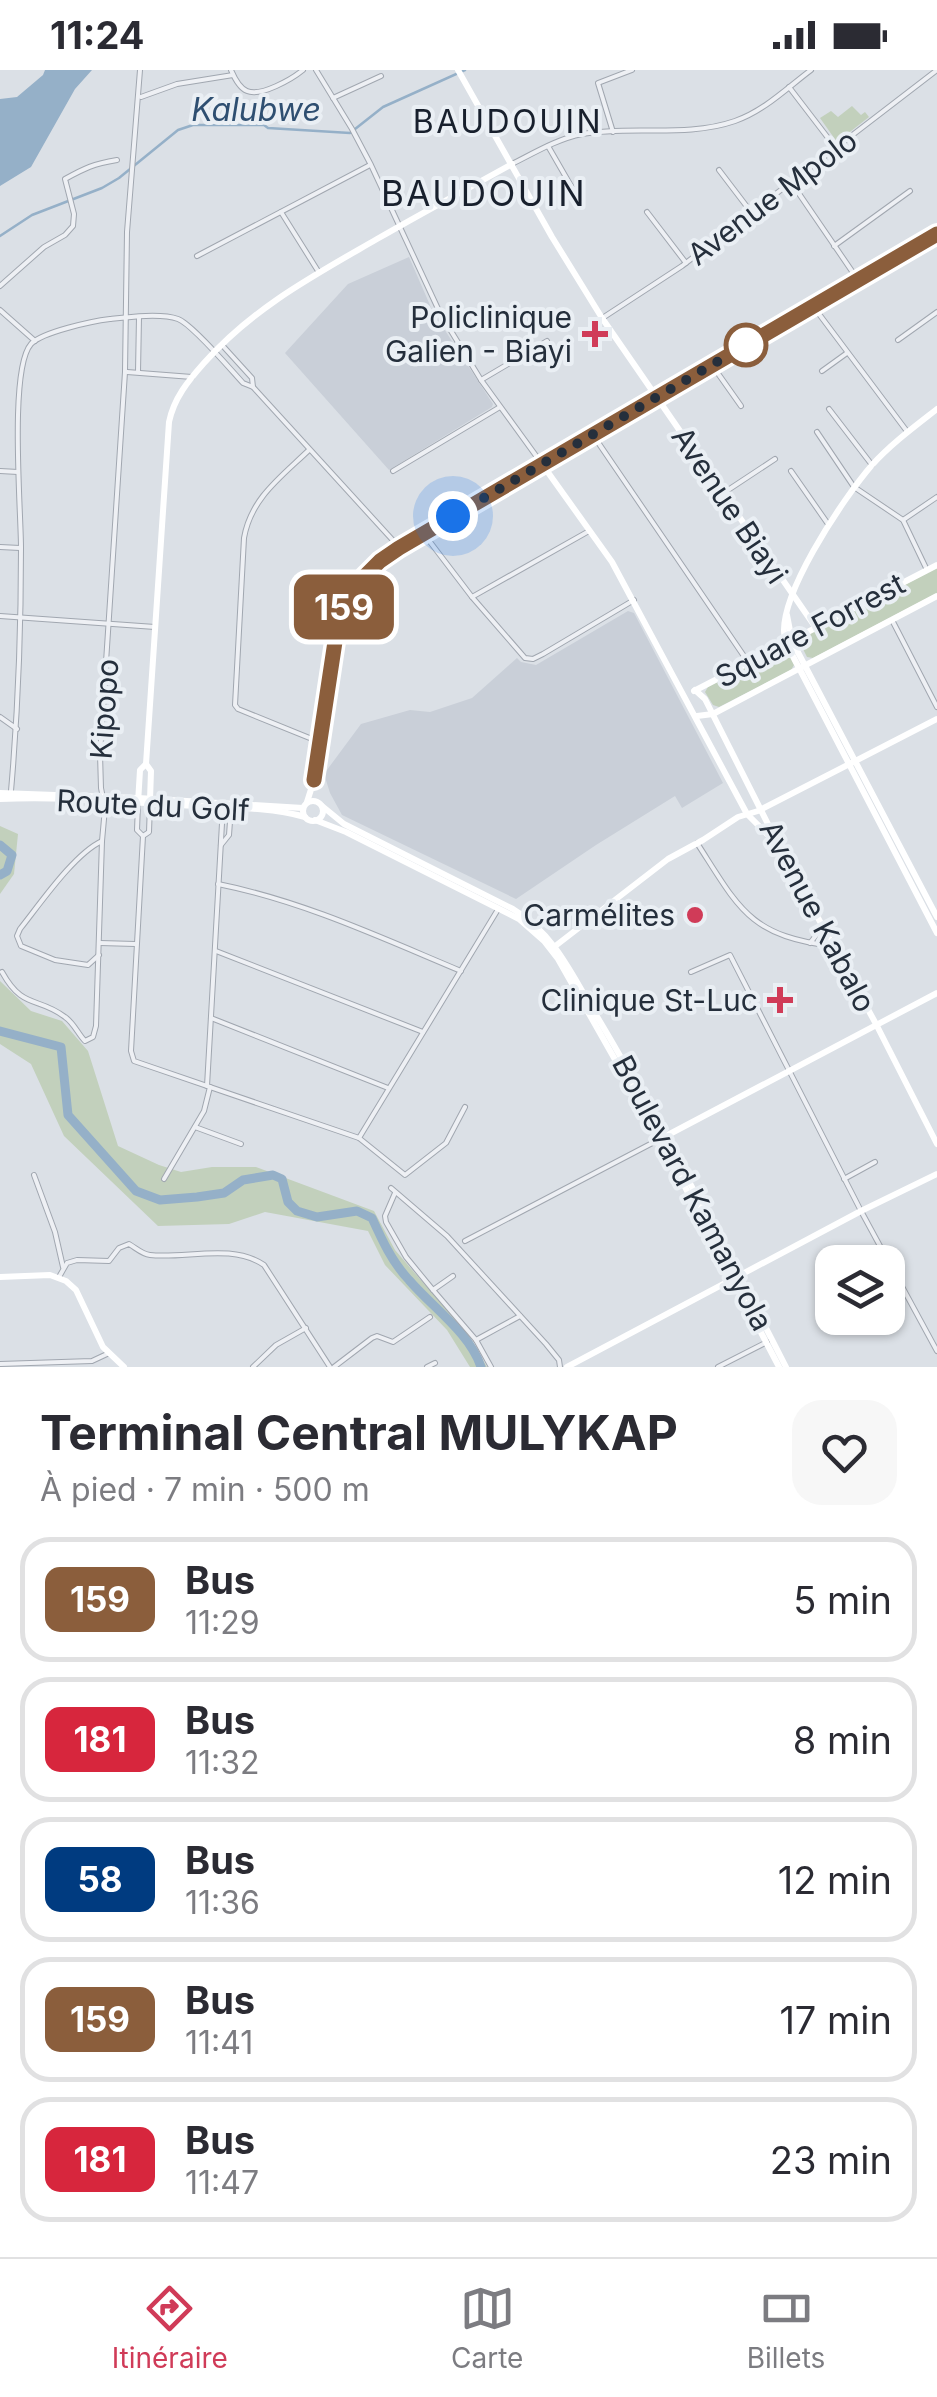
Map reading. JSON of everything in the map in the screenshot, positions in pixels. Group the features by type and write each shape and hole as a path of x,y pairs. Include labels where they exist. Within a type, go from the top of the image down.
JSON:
{"street":[{"name":"Kipopo","path":"2,972 22,998 68,1018 81,1039 93,1037 104,799 100,754 125,372 126,232 140,70"},
{"path":"139,98 177,84 232,72 243,89 252,92 283,84 303,70"},
{"path":"316,70 370,165 440,313 542,464"},
{"path":"613,132 598,83 632,70"},
{"path":"143,836 149,832 152,771 146,764 169,422 176,401 192,377 263,308 399,226 548,146 578,135 721,125 753,113 811,70"},
{"name":"Avenue Mpolo","path":"602,318 686,262 937,70"},
{"name":"Avenue Biayi","path":"459,71 602,318 816,628"},
{"path":"333,98 381,76"},
{"path":"790,86 836,148"},
{"path":"548,146 578,198"},
{"path":"0,286 44,246 70,230 74,214 66,178 90,165 117,160"},
{"path":"198,256 370,165"},
{"path":"719,170 750,212"},
{"path":"791,182 858,280"},
{"path":"834,246 910,191"},
{"path":"280,212 319,272"},
{"path":"647,212 686,262"},
{"path":"305,809 314,780 341,614 365,576 380,561 937,234"},
{"path":"812,306 908,432"},
{"path":"0,310 34,341"},
{"path":"898,340 937,312"},
{"path":"11,796 21,548 20,385 26,354 34,341 90,322 126,317 181,320 244,383 253,387 399,548"},
{"path":"138,317 138,374"},
{"path":"482,380 547,341"},
{"path":"222,345 252,378 253,387"},
{"path":"822,370 848,353"},
{"path":"712,365 741,406"},
{"path":"125,372 192,377"},
{"path":"393,471 500,407"},
{"path":"829,409 872,465"},
{"path":"769,652 783,629 792,596 828,524 872,465 937,409"},
{"path":"818,432 854,488 903,520 927,570"},
{"path":"593,436 748,662"},
{"path":"309,450 262,496 247,523 235,705 319,742"},
{"path":"722,494 775,458"},
{"name":"Avenue Kabalo","path":"542,464 612,562 747,814 779,847"},
{"path":"0,471 18,472"},
{"path":"791,471 828,524"},
{"path":"903,520 937,497"},
{"path":"472,597 589,531"},
{"path":"424,533 472,597 521,656 528,659 634,600"},
{"path":"0,547 21,548"},
{"name":"Square Forrest","path":"687,700 694,691 937,565"},
{"name":"Square Forrest","path":"696,716 713,714 937,596"},
{"path":"787,614 789,642"},
{"path":"0,616 155,627"},
{"path":"892,620 937,707"},
{"path":"783,629 937,917"},
{"path":"679,685 694,691"},
{"name":"Avenue Kabalo","path":"694,691 713,714 937,1144"},
{"path":"0,717 16,729"},
{"path":"553,948 658,866 738,817 761,810 937,719"},
{"path":"852,762 937,934"},
{"path":"146,764 141,768 138,801 137,830 143,836 133,1060 360,1138 407,1175 446,1144 465,1108"},
{"path":"314,780 322,806 322,814 315,820"},
{"name":"Route du Golf","path":"0,796 150,801 273,811 305,809"},
{"name":"Boulevard Kamanyola","path":"403,856 315,820 305,809 316,801 344,824 500,905 553,948 663,1137 783,1367"},
{"path":"164,1179 204,1111 221,844 227,806"},
{"path":"99,955 88,965 56,960 21,946 17,936 74,865 102,841"},
{"path":"697,843 746,913 780,936 832,946"},
{"path":"218,884 293,903 462,971"},
{"path":"360,1138 500,905"},
{"path":"810,943 822,928"},
{"path":"100,943 137,944"},
{"path":"216,950 423,1032"},
{"path":"691,972 730,955 844,1179 937,1350"},
{"path":"466,1241 937,993"},
{"path":"212,1018 388,1088"},
{"path":"195,1127 241,1144"},
{"path":"844,1179 876,1162"},
{"path":"491,1367 476,1340 406,1257 385,1220 393,1190 447,1236 552,1350 563,1367 937,1174"},
{"path":"34,1175 59,1245 63,1266 59,1277"},
{"path":"63,1266 77,1260 109,1260 119,1248 129,1244 147,1256 245,1256 264,1265 332,1367 372,1338 392,1342 430,1317"},
{"path":"433,1290 453,1276"},
{"path":"0,1277 59,1277 76,1290 99,1341 124,1367"},
{"name":"Boulevard Kamanyola","path":"737,1278 783,1367"},
{"path":"476,1340 520,1316"},
{"path":"253,1367 276,1345 306,1328"},
{"path":"718,1367 767,1342"},
{"path":"0,1364 92,1361 108,1354"},
{"path":"580,1360 586,1367"},
{"path":"427,1367 435,1363"}],"shaded area":[{"path":"409,257 433,312 493,404 389,470 285,353 348,284"},
{"path":"628,611 634,613 723,783 682,808 675,796 516,899 342,815 324,774 361,724 410,710 430,712 472,698 517,658 536,665"}],"green space":[{"path":"852,106 869,117 837,142 820,118 831,111 838,117"},
{"path":"937,568 937,593 813,658 807,657 800,643 802,638"},
{"path":"780,649 787,651 794,665 791,670 719,707 713,705 705,692 708,687"},
{"path":"0,826 18,834 14,874 0,894"},
{"path":"0,981 31,1011 62,1021 88,1051 118,1146 181,1172 256,1167 374,1211 395,1250 458,1316 487,1367 470,1367 447,1330 385,1265 368,1231 265,1212 229,1224 158,1226 64,1136 31,1064 0,1044"}],"water":[{"path":"45,70 92,70 75,89 31,167 0,186 0,99 17,97"}],"waterway":[{"name":"Kalubwe","path":"0,236 32,215 119,178 178,130 193,125 264,125 350,133 383,107 465,70"},
{"path":"0,845 12,855 7,871 0,875"},
{"path":"0,1031 61,1047 68,1115 136,1191 160,1200 197,1197 224,1193 243,1180 273,1175 282,1179 288,1202 297,1211 317,1217 357,1211 372,1218 397,1266 459,1332 481,1367"}],"bus line":[{"name":"159","path":"314,780 338,622 352,594 380,561 937,234"}],"place":[{"name":"Policlinique Galien - Biayi","path":"595,334"},
{"name":"Carmélites","path":"695,915"},
{"name":"Clinique St-Luc","path":"780,1000"}],"district":[{"name":"BAUDOUIN","path":"508,121"},
{"name":"BAUDOUIN","path":"484,193"}],"route":[{"path":"453,516 746,345"}]}
